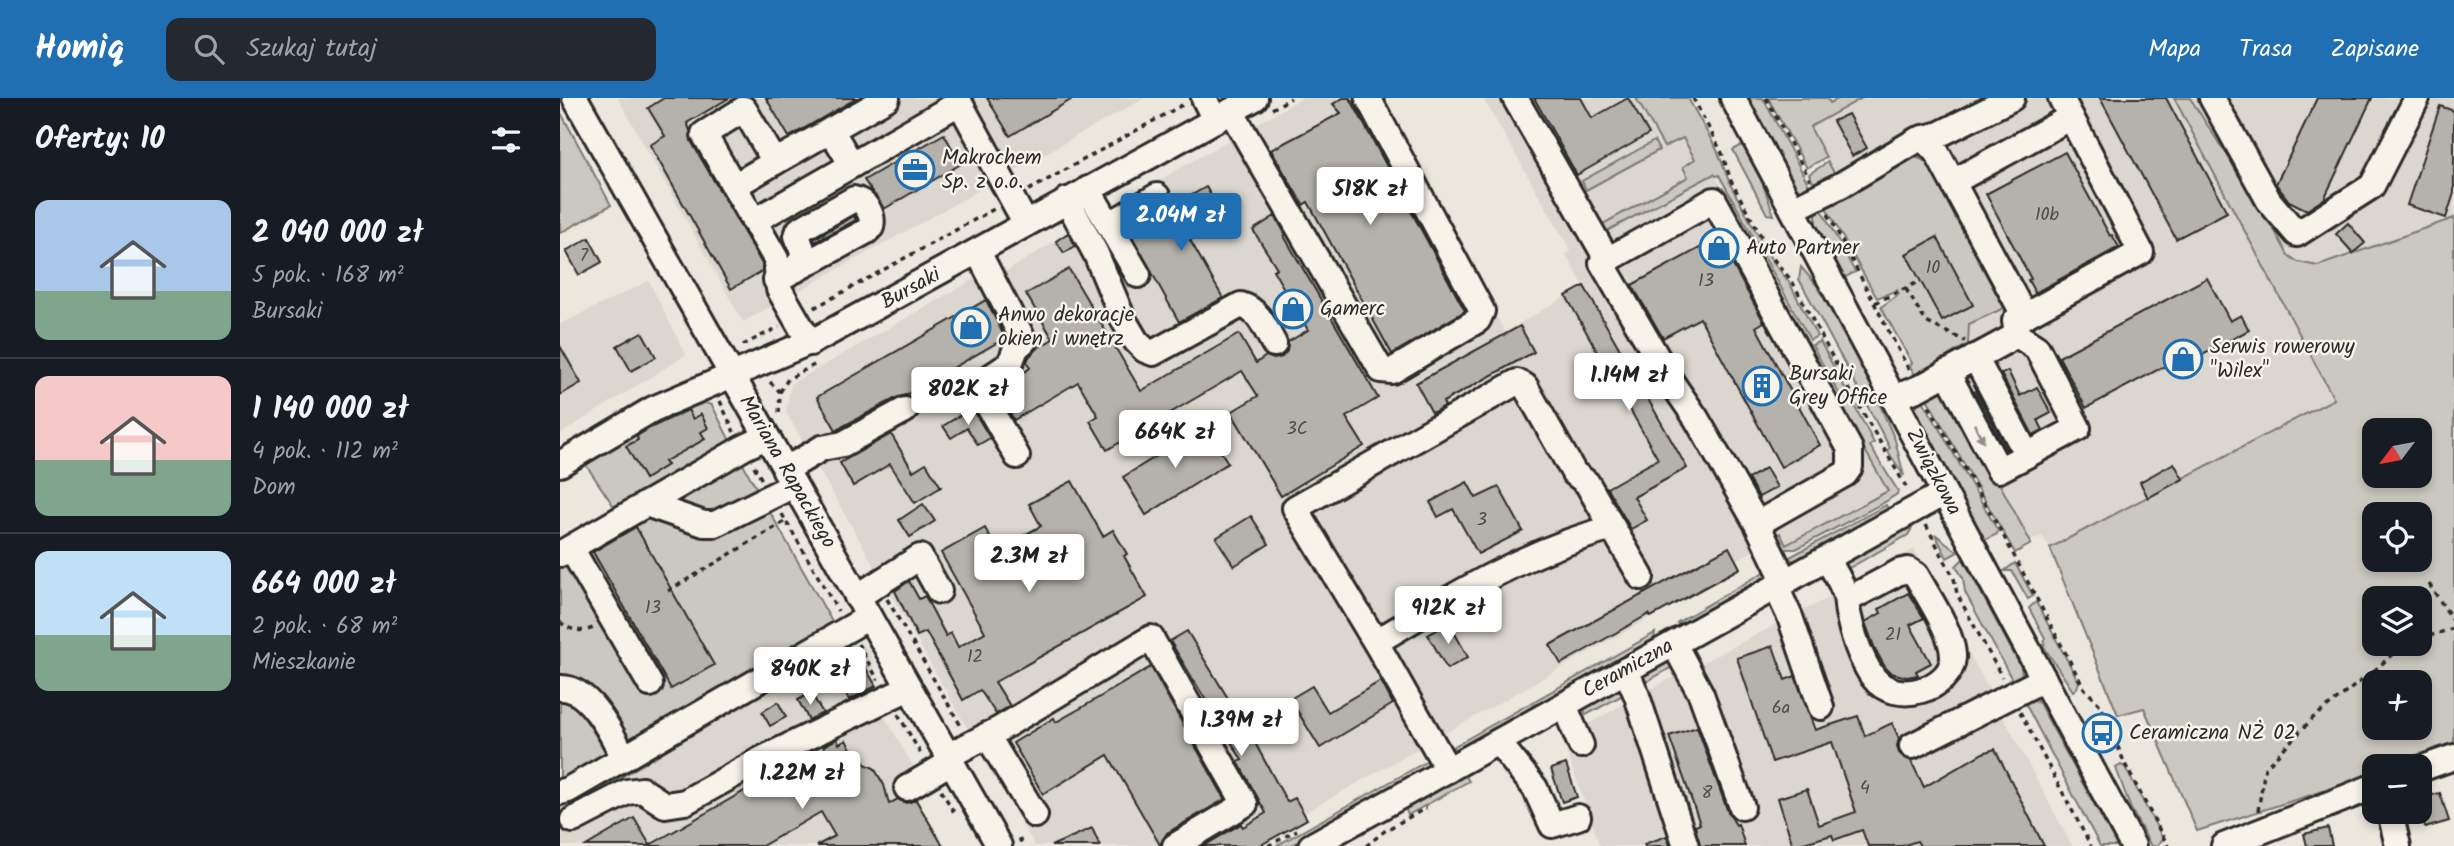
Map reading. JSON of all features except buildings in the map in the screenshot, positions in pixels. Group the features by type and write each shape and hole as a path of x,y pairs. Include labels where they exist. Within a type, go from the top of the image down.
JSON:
{"street":[{"name":"Mariana Rapackiego","path":"575,98 790,478 899,693 999,846"},
{"path":"734,186 887,98"},
{"name":"Bursaki","path":"560,464 653,409 810,343 978,252 1216,110 1255,98"},
{"path":"1216,110 1381,370 1392,371 1478,320 1482,311 1368,98"},
{"path":"1515,98 1607,259"},
{"name":"Związkowa","path":"1733,98 2133,846"},
{"path":"1793,209 1841,185 1917,140 1940,134 2012,98"},
{"path":"2212,98 2269,201 2297,234 2372,186 2417,98"},
{"path":"754,221 958,100 1026,224"},
{"path":"1894,398 1919,388 1981,354 2020,325 2141,252 2066,107 1953,182"},
{"path":"775,162 744,109 704,134 785,275 779,289 810,343"},
{"path":"831,130 852,165"},
{"path":"1923,138 1937,153 1953,182 2020,325 2037,348 2078,428 1999,470 1947,372"},
{"path":"1078,194 1109,225 1138,275"},
{"path":"1078,194 1096,254 1123,319 1136,341 1145,350 1153,353 1241,305 1250,307 1258,316 1274,344"},
{"path":"1109,225 1157,196"},
{"path":"1757,524 1846,474 1850,467 1850,449 1714,201 1602,263 1757,524 1781,585 1821,707"},
{"path":"978,252 1024,341 1016,348 1010,364 977,386 1017,456"},
{"path":"1981,354 2027,455"},
{"path":"1448,770 1376,642 1295,508 1517,382 1525,386 1574,473 1587,483 1642,577"},
{"path":"646,504 704,524 715,524 772,497 822,448 843,444 905,411"},
{"path":"650,684 565,551 766,437"},
{"name":"Ceramiczna","path":"1311,846 1944,493"},
{"path":"1376,642 1468,587 1584,535 1613,528"},
{"path":"560,792 624,758 858,614 920,557 940,591"},
{"path":"1828,559 1847,600 1847,611 1860,652 1874,678 1887,691 1903,694 1922,691 1949,670 1953,657 1950,639 1916,575 1908,570 1899,572 1847,600"},
{"path":"907,788 988,735 1151,638 1245,804 1175,846"},
{"path":"1674,644 1701,694 1742,807"},
{"path":"1626,670 1686,846"},
{"path":"1912,746 2044,679"},
{"path":"560,688 566,688 585,698 608,727 624,758"},
{"path":"573,820 627,792 642,790 665,805 685,802 762,759 899,693"},
{"path":"1564,705 1581,745"},
{"path":"988,735 1035,815"},
{"path":"1498,742 1535,788 1552,825 1578,817"},
{"path":"2432,765 2454,757"},
{"path":"2224,846 2256,840 2362,792"},
{"path":"2393,824 2398,846"}],"path":[{"path":"743,345 1195,98"},
{"path":"1693,98 1723,153 1731,181 1774,260 1792,281 1917,508 1954,578 1957,594 2091,846"},
{"path":"1766,98 1919,388 2002,533 2084,688 2101,706 2125,764 2168,846"},
{"path":"1875,303 1920,281"},
{"path":"1906,289 1926,322 1981,354"},
{"path":"715,394 786,521 858,614 899,693 943,764 959,822"},
{"path":"668,591 786,521"},
{"path":"1995,537 2002,533"},
{"path":"2429,584 2454,622"},
{"path":"2432,635 2454,628"},
{"path":"2256,840 2265,768 2313,718 2391,656"},
{"path":"1366,846 1386,830"}],"shaded area":[{"path":"618,98 1145,98 743,322"},
{"path":"1302,98 1378,98 1505,332 1584,286 1566,255 1571,251 1483,98 1673,98 1888,491 1783,547 1778,538 1736,560 1728,547 1640,595 1651,617 1246,846 1035,846 786,412 791,384 995,267 1000,275"},
{"path":"1636,98 1688,98 1718,152 1730,184 1771,259 1789,282 1817,336 1810,340 1719,175 1714,174 1603,233 1601,225 1688,177 1683,167 1695,159 1683,138 1664,147"},
{"path":"1749,98 1763,98 1812,191 1800,190 1793,184"},
{"path":"1768,98 1827,98 1830,103 1840,98 1862,98 1810,127 1826,157 1807,168"},
{"path":"1794,98 2454,98 2454,218 2318,266 2298,262 2269,276 2334,399 2050,548 2042,536 2030,541"},
{"path":"2174,98 2190,98 2222,148 2231,151 2288,255 2298,262 2318,266 2454,218 2454,743 2425,754 2362,754 2362,778 2197,831 2144,708 2118,715 2050,548 2334,399"},
{"path":"560,111 611,205 560,233"},
{"path":"1654,141 1659,150 1586,190 1582,181"},
{"path":"1744,144 1756,166 1774,215 1767,214 1733,150"},
{"path":"1911,157 1925,161 1939,176 1949,194 1944,196 2004,308 1969,324 1968,344 1915,375 1910,366 1912,363 1881,307 1899,294 1897,290 1877,298 1824,204"},
{"path":"1828,162 1838,180 1817,190 1809,174"},
{"path":"1820,207 1855,272 1844,278 1816,227 1816,215"},
{"path":"1801,267 1826,296 1871,384 1895,440 1904,476 1887,450 1890,448 1799,279"},
{"path":"649,281 686,355 560,434 560,324"},
{"path":"1820,341 1874,443 1870,446 1898,491 1885,502 1796,549 1785,549 1776,535 1780,533 1786,545 1888,491 1839,404 1843,401 1812,345"},
{"path":"1946,383 2030,541 2031,544 2015,553 1925,395"},
{"path":"1921,397 1998,531 1985,540 1916,412"},
{"path":"705,403 712,405 844,643 560,814 560,544 617,511 586,465 636,430 664,422 687,409"},
{"path":"1886,505 1889,511 1797,562 1788,558"},
{"path":"1912,528 1908,535 1842,572 1843,562 1900,530"},
{"path":"1935,534 1958,552 1947,558"},
{"path":"1914,549 2072,846 1600,846 1562,739 1643,693 1832,596"},
{"path":"1963,559 2021,667 2022,677 2016,687 1965,592 1963,578 1956,566"},
{"path":"2015,563 2033,596 2028,599 2012,571 2004,571"},
{"path":"1771,568 1768,579 1690,622 1676,623"},
{"path":"2036,602 2079,682 2073,691 2044,647 2045,638 2029,608"},
{"path":"1655,633 1654,639 1647,646 1463,749 1451,748"},
{"path":"844,643 915,770 901,779 940,846 560,846 560,807"},
{"path":"1668,659 1672,667 1639,686 1635,677"},
{"path":"1629,681 1632,690 1586,715 1583,707"},
{"path":"2030,699 2039,703 2117,846 2100,846 2024,701"},
{"path":"1431,759 1425,770 1290,846 1276,846"},
{"path":"2121,765 2125,767 2163,839 2156,846 2151,846 2131,809 2116,768"},
{"path":"1464,774 1469,781 1408,815 1405,807"}],"place":[{"name":"Makrochem Sp. z o.o.","path":"915,170"},
{"name":"Auto Partner","path":"1719,248"},
{"name":"Gamerc","path":"1293,309"},
{"name":"Anwo dekoracje okien i wnętrz","path":"971,327"},
{"name":"Serwis rowerowy \"Wilex\"","path":"2183,359"},
{"name":"Bursaki Grey Office","path":"1762,386"},
{"name":"Ceramiczna NŻ 02","path":"2102,733"}]}
